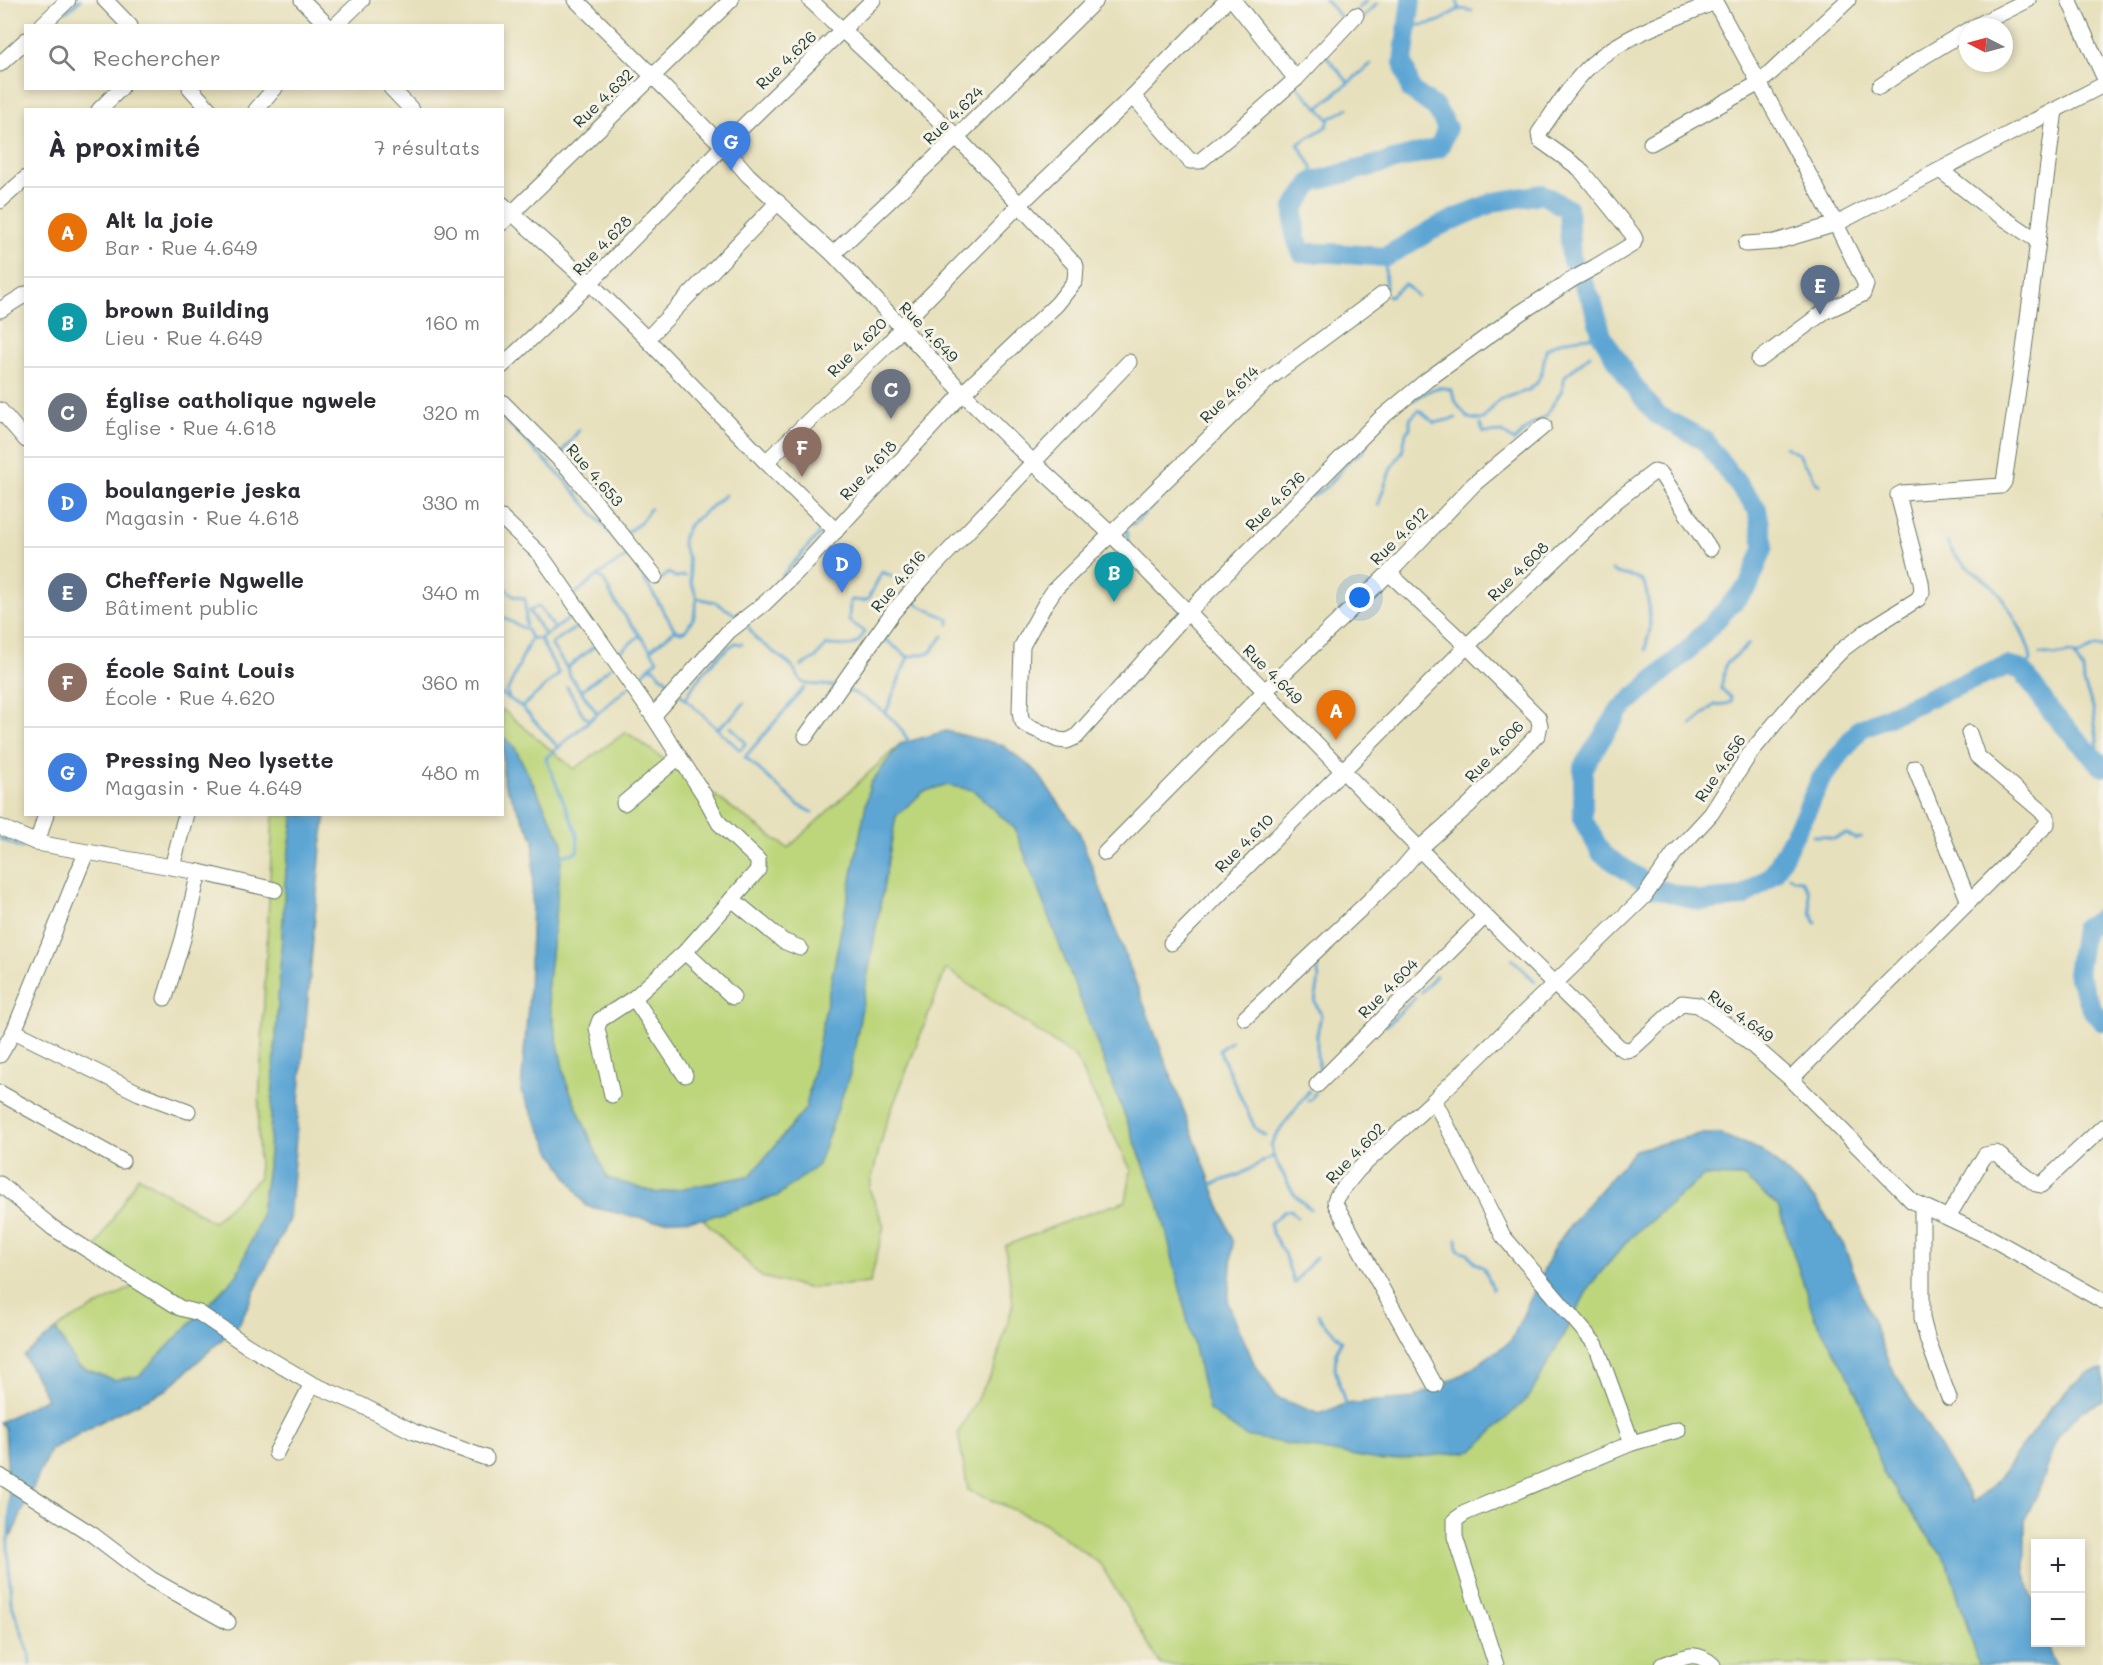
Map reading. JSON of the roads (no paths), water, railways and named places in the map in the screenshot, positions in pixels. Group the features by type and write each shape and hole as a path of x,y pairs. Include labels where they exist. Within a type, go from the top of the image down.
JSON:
{"street":[{"path":"43,24 68,0"},
{"path":"105,0 128,24"},
{"path":"302,0 326,24"},
{"path":"337,24 362,0"},
{"name":"Rue 4.649","path":"576,0 723,146 748,175 833,254 900,329 963,393 1112,535 1553,985 1619,1047 1625,1050 1632,1049 1676,1006 1682,1003 1698,1005 1737,1032 1791,1078 1912,1201 1987,1236 2103,1301"},
{"name":"Rue 4.632","path":"505,214 731,0"},
{"name":"Rue 4.618","path":"653,716 729,631 765,603 836,531 963,393 1050,311 1076,281 1076,266 957,137 810,0"},
{"name":"Rue 4.626","path":"723,146 873,0"},
{"name":"Rue 4.624","path":"833,254 957,137 1096,0"},
{"name":"Rue 4.620","path":"766,462 889,343 917,309 1019,205 1133,96 1227,0"},
{"path":"1233,0 1296,79"},
{"path":"1651,143 1761,82 1848,0"},
{"path":"1992,18 2028,0"},
{"path":"2069,0 2103,75"},
{"path":"1715,1 1761,82 1866,285 1863,294 1814,318 1759,360"},
{"name":"Rue 4.676","path":"1112,535 1055,590 1027,634 1021,655 1021,718 1024,724 1058,740 1067,741 1076,737 1187,614 1380,419 1427,380 1520,313 1633,244 1635,239 1633,235 1579,168 1538,137 1565,96 1592,64 1620,44 1715,1"},
{"path":"1133,96 1190,160 1200,161 1296,79 1356,15"},
{"path":"1878,87 1959,35"},
{"path":"0,64 24,42"},
{"path":"1746,244 1775,242 1836,224 2103,86"},
{"path":"101,108 119,90"},
{"path":"192,90 208,108"},
{"path":"258,108 273,90"},
{"path":"393,90 410,108"},
{"path":"1940,170 1986,206 2038,241 2055,110"},
{"name":"Rue 4.628","path":"504,364 590,283 723,146"},
{"path":"0,201 24,180"},
{"path":"647,339 778,202"},
{"path":"505,214 590,283 836,531"},
{"name":"Rue 4.656","path":"1553,985 1644,897 1674,854 1711,814 1751,752 1802,691 1843,650 1867,631 1918,599 1922,592 1921,582 1898,495 1997,487 2004,482 2038,241"},
{"name":"Rue 4.614","path":"1112,535 1271,377 1383,294"},
{"path":"0,310 24,295"},
{"name":"Rue 4.616","path":"806,736 893,612 1129,362"},
{"name":"Rue 4.653","path":"504,404 569,469 656,576"},
{"path":"0,410 22,430"},
{"name":"Rue 4.612","path":"1106,853 1264,692 1389,573 1474,484 1544,426"},
{"name":"Rue 4.608","path":"1343,770 1616,501 1654,472 1661,474 1710,549"},
{"path":"504,520 540,554 653,716 704,795 719,823 758,860 758,870 685,952 634,998 600,1020 598,1024 612,1095"},
{"name":"Rue 4.606","path":"1245,1018 1385,885 1420,848 1453,820 1538,734 1540,725 1538,717 1389,573"},
{"path":"1791,1078 2047,824 2049,820 2047,816 1977,756 1969,733"},
{"path":"624,803 679,757"},
{"path":"1915,768 1969,902"},
{"name":"Rue 4.610","path":"1171,943 1343,770"},
{"path":"37,843 45,816"},
{"path":"172,867 185,816"},
{"path":"0,827 37,843 199,872 275,890"},
{"path":"0,1055 14,1031 87,853"},
{"path":"165,998 183,939 199,872"},
{"path":"732,899 783,941 800,948"},
{"name":"Rue 4.604","path":"1317,1085 1485,916"},
{"path":"685,952 734,997"},
{"name":"Rue 4.602","path":"1435,1385 1335,1201 1359,1170 1434,1101 1553,985"},
{"path":"634,998 686,1075"},
{"path":"14,1031 139,1093 188,1111"},
{"path":"0,1093 122,1161"},
{"path":"1434,1101 1503,1236 1596,1345 1632,1443"},
{"path":"1948,1217 1985,1155 1996,1153 2036,1184 2041,1185 2103,1127"},
{"path":"0,1184 53,1228 180,1308 199,1313 246,1345 312,1384 362,1405 414,1432 486,1458"},
{"path":"1922,1207 1923,1248 1920,1280 1922,1318 1949,1398"},
{"path":"276,1453 312,1384"},
{"path":"1496,1665 1455,1537 1455,1520 1464,1513 1632,1443 1678,1430"},
{"path":"1,1476 93,1535 151,1579 228,1622"},
{"path":"1662,1665 1697,1654 1713,1665"}],"water":[{"path":"946,731 1002,745 1036,771 1079,832 1233,1241 1228,1303 1254,1363 1276,1397 1319,1414 1345,1404 1414,1398 1463,1374 1511,1341 1555,1246 1579,1214 1635,1150 1700,1134 1719,1134 1763,1151 1816,1200 1842,1241 1889,1364 1973,1502 1995,1484 2050,1408 2072,1385 2088,1373 2103,1370 2103,1401 2080,1412 2059,1435 2040,1488 2025,1519 2025,1571 2031,1591 2031,1647 2049,1647 2056,1665 1979,1665 1948,1564 1883,1473 1857,1392 1814,1316 1778,1206 1743,1177 1704,1176 1630,1238 1591,1284 1531,1394 1473,1451 1383,1461 1245,1436 1209,1410 1161,1210 1015,829 973,790 945,785 923,792 896,816 850,1074 818,1165 777,1196 703,1219 653,1221 586,1206 551,1151 521,1091 529,994 534,840 504,783 504,738 514,746 563,843 547,992 566,1082 607,1178 657,1193 750,1176 806,1108 870,784 900,744"},
{"path":"294,816 326,816 321,847 289,1219 239,1324 166,1390 113,1415 50,1450 11,1537 5,1428 0,1422 47,1398 24,1356 56,1330 77,1366 114,1380 139,1376 237,1275 260,1219 268,1167 286,870"}],"waterway":[{"path":"67,11 80,0"},
{"path":"1325,0 1344,20"},
{"path":"1358,9 1367,0"},
{"path":"1411,0 1403,62 1411,90 1436,108 1447,128 1439,148 1312,182 1294,208 1295,236 1302,253 1385,257 1439,226 1494,202 1542,194 1568,209 1571,258 1592,301 1602,336 1630,381 1656,414 1704,440 1757,509 1764,546 1749,585 1689,649 1620,710 1583,767 1583,820 1602,854 1654,888 1700,901 1743,897 1774,873 1821,779 1860,729 2007,666 2022,670 2053,714 2103,767"},
{"path":"1457,0 1459,9"},
{"path":"1361,20 1377,4"},
{"path":"1407,27 1441,20 1460,9 1472,11"},
{"path":"1326,56 1348,82"},
{"path":"1318,108 1371,64"},
{"path":"1297,86 1329,119"},
{"path":"1312,182 1312,167 1298,144 1327,126 1329,119 1348,108"},
{"path":"1385,257 1386,288"},
{"path":"1387,295 1390,296 1405,284 1417,296"},
{"path":"1414,400 1432,390 1446,388 1451,390 1457,404 1468,418 1483,419 1499,400 1529,390 1537,383 1542,372 1546,350 1572,339 1602,336"},
{"path":"1480,425 1484,433 1502,432 1514,441 1532,424 1545,417 1562,390 1565,376 1590,355"},
{"path":"1378,505 1391,468 1402,452 1406,433 1410,428 1410,419 1419,410 1435,423 1456,418"},
{"path":"504,419 528,443"},
{"path":"560,455 579,430"},
{"path":"1353,458 1364,451 1367,441"},
{"path":"529,444 539,455"},
{"path":"1785,447 1799,454 1811,471 1815,482 1820,485"},
{"path":"1193,465 1206,451"},
{"path":"541,456 571,487 634,562 675,630"},
{"path":"1339,472 1350,460"},
{"path":"1129,524 1134,524 1189,469"},
{"path":"1329,484 1338,474"},
{"path":"1312,497 1327,486"},
{"path":"651,649 675,630 681,632 686,630 694,617 697,598 691,582 683,538 689,525 725,495"},
{"path":"626,533 640,523 650,509"},
{"path":"782,576 820,533 823,526"},
{"path":"1126,528 1128,542"},
{"path":"1947,542 1962,563 1993,587 2011,612 2030,653 2031,661 2022,670"},
{"path":"575,594 627,556"},
{"path":"1612,570 1639,579 1644,584 1650,623 1646,650"},
{"path":"801,666 815,658 827,645 851,646 858,642 865,632 849,621 850,601 868,599 882,572 906,582 907,587"},
{"path":"661,579 669,573 675,577 685,576"},
{"path":"599,576 657,660 635,681"},
{"path":"504,587 513,596 525,599 526,625"},
{"path":"697,598 715,602 738,616"},
{"path":"911,601 920,606"},
{"path":"544,633 529,611 538,606 553,626"},
{"path":"922,607 949,619 949,624"},
{"path":"531,638 540,639 573,616 584,631"},
{"path":"504,618 527,630 531,638"},
{"path":"580,625 552,643 552,646 597,713"},
{"path":"747,625 756,639 791,665 801,681 806,684 834,686"},
{"path":"616,655 639,636"},
{"path":"881,636 908,657 931,652 943,636"},
{"path":"509,697 507,692 531,638"},
{"path":"522,707 559,674 540,639"},
{"path":"686,698 695,683 714,661 735,643 742,644"},
{"path":"1691,725 1715,705 1731,702 1731,698 1721,688 1726,664 1749,644"},
{"path":"567,668 596,645"},
{"path":"2040,654 2079,655 2093,648 2103,647"},
{"path":"886,712 908,657"},
{"path":"2075,657 2083,670 2084,683 2093,708 2100,764"},
{"path":"582,690 611,667"},
{"path":"650,667 654,668 673,687"},
{"path":"567,687 584,716 590,720"},
{"path":"558,857 577,852 578,839 546,758 628,687"},
{"path":"751,762 745,757 804,688"},
{"path":"846,689 883,711 898,725 910,744"},
{"path":"680,694 740,750 746,743 731,727"},
{"path":"504,695 522,707 557,746"},
{"path":"717,729 744,703"},
{"path":"753,764 776,785"},
{"path":"777,786 798,805 812,812"},
{"path":"1813,836 1833,839 1846,834 1855,839 1861,838"},
{"path":"0,839 22,848"},
{"path":"1789,876 1801,880 1808,890 1811,913 1816,923"},
{"path":"2103,917 2084,929 2077,973 2093,1011 2103,1022"},
{"path":"1316,958 1319,979 1315,1002 1321,1015 1317,1035 1317,1058 1321,1074"},
{"path":"1512,959 1535,981"},
{"path":"1421,992 1436,976"},
{"path":"1386,1026 1415,998"},
{"path":"1231,1041 1219,1050 1255,1128 1265,1136"},
{"path":"1309,1091 1271,1145 1273,1156 1294,1194 1310,1209"},
{"path":"1308,1101 1315,1093"},
{"path":"1207,1186 1239,1175 1273,1156"},
{"path":"1272,1232 1270,1223 1285,1211 1291,1210 1297,1217"},
{"path":"1272,1233 1284,1253 1294,1283 1316,1257"},
{"path":"1457,1239 1458,1250 1468,1253 1474,1262 1484,1268 1493,1289"},
{"path":"1318,1314 1342,1341 1336,1352 1335,1369 1345,1404"},
{"path":"10,1502 8,1550 11,1602 30,1656 30,1665"}],"place":[{"name":"Pressing Neo lysette","path":"731,171"},
{"name":"Chefferie Ngwelle","path":"1820,315"},
{"name":"Église catholique ngwele","path":"891,419"},
{"name":"École Saint Louis","path":"802,477"},
{"name":"boulangerie jeska","path":"842,593"},
{"name":"brown Building","path":"1114,602"},
{"name":"Alt la joie","path":"1336,740"}]}
